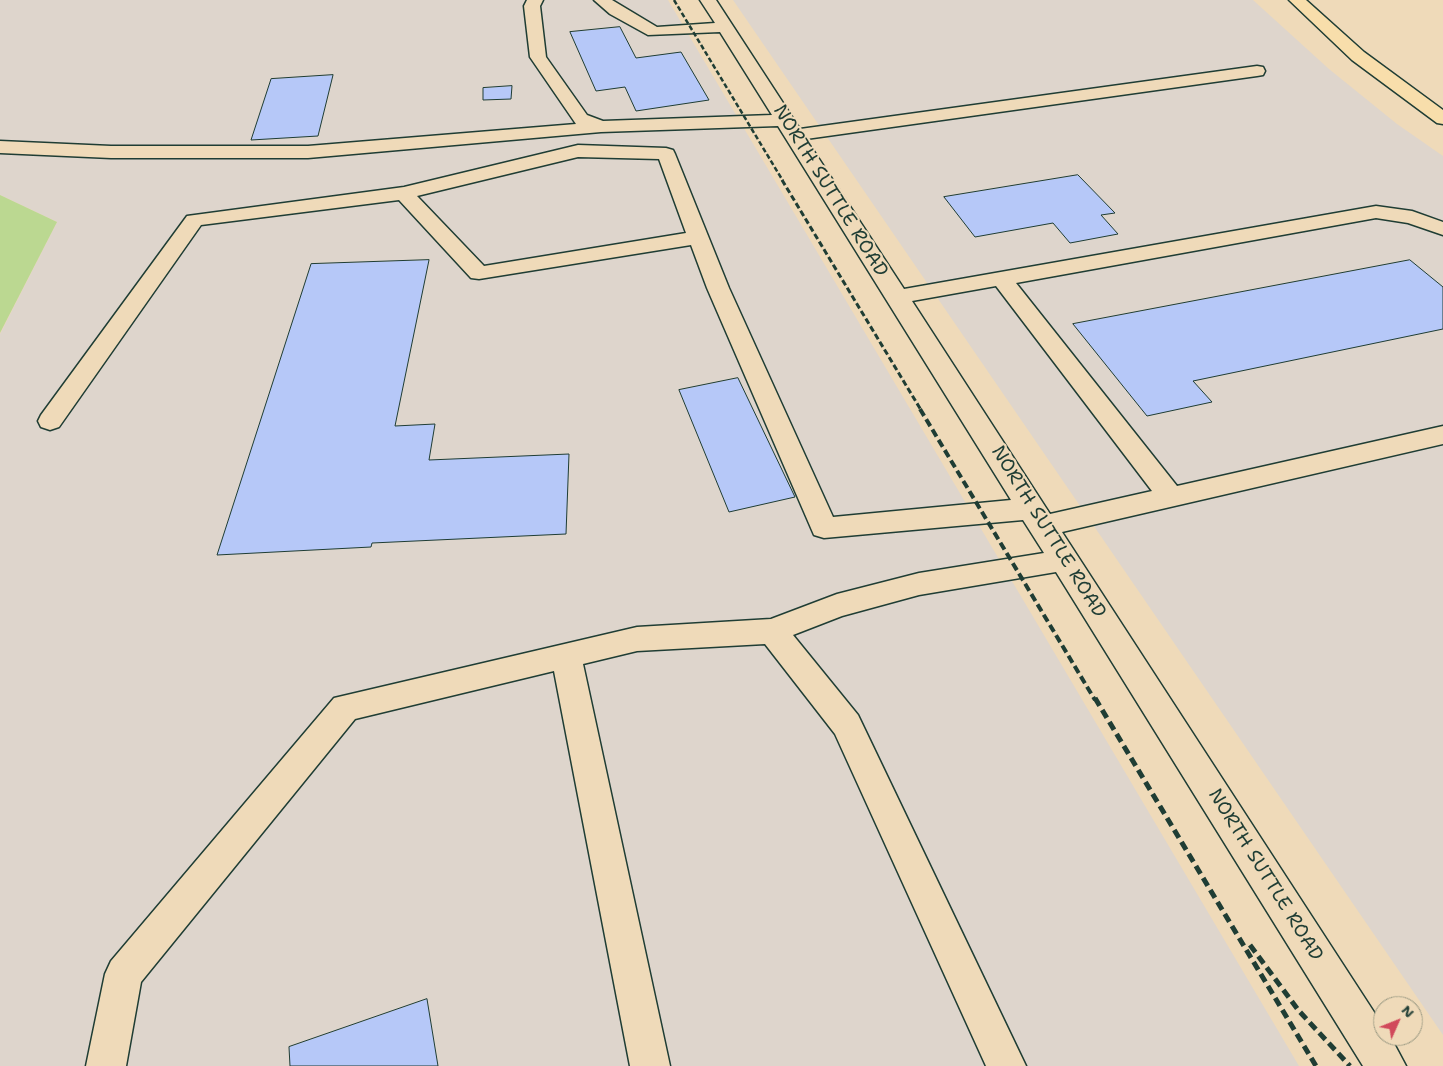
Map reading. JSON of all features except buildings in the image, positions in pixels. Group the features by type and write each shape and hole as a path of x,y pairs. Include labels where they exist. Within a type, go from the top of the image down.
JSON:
{"main road":[{"path":"1297,0 1358,56 1443,119"}],"street":[{"path":"535,0 532,6 538,57 582,119 601,127"},
{"path":"602,0 654,32 726,27"},
{"name":"NORTH SUTTLE ROAD","path":"708,0 1386,1066"},
{"path":"0,147 110,152 308,152 601,127 790,127 1257,71"},
{"path":"50,421 194,220 404,193 578,151 666,154 718,288 824,528 960,516 981,512 1038,518 1171,497 1443,435"},
{"path":"404,193 479,273 699,236"},
{"path":"898,297 1376,212 1412,217 1443,229"},
{"path":"1002,278 1171,497"},
{"path":"106,1066 124,974 345,708 637,639 772,631 837,606 919,584 1065,560"},
{"path":"772,631 847,724 1006,1066"},
{"path":"566,656 650,1066"}],"shaded area":[{"path":"0,0 668,0 1299,1066 0,1066 0,334 57,222 0,195"},
{"path":"733,0 1253,0 1329,69 1397,124 1443,156 1443,1035 1423,1006 1423,996 1416,996"}],"green space":[{"path":"0,195 57,222 0,333"}],"railway":[{"path":"674,0 783,181"},
{"path":"782,180 921,410"},
{"path":"920,409 1095,700"},
{"path":"1095,698 1316,1066"},
{"path":"1250,945 1299,1011 1350,1066"}]}
